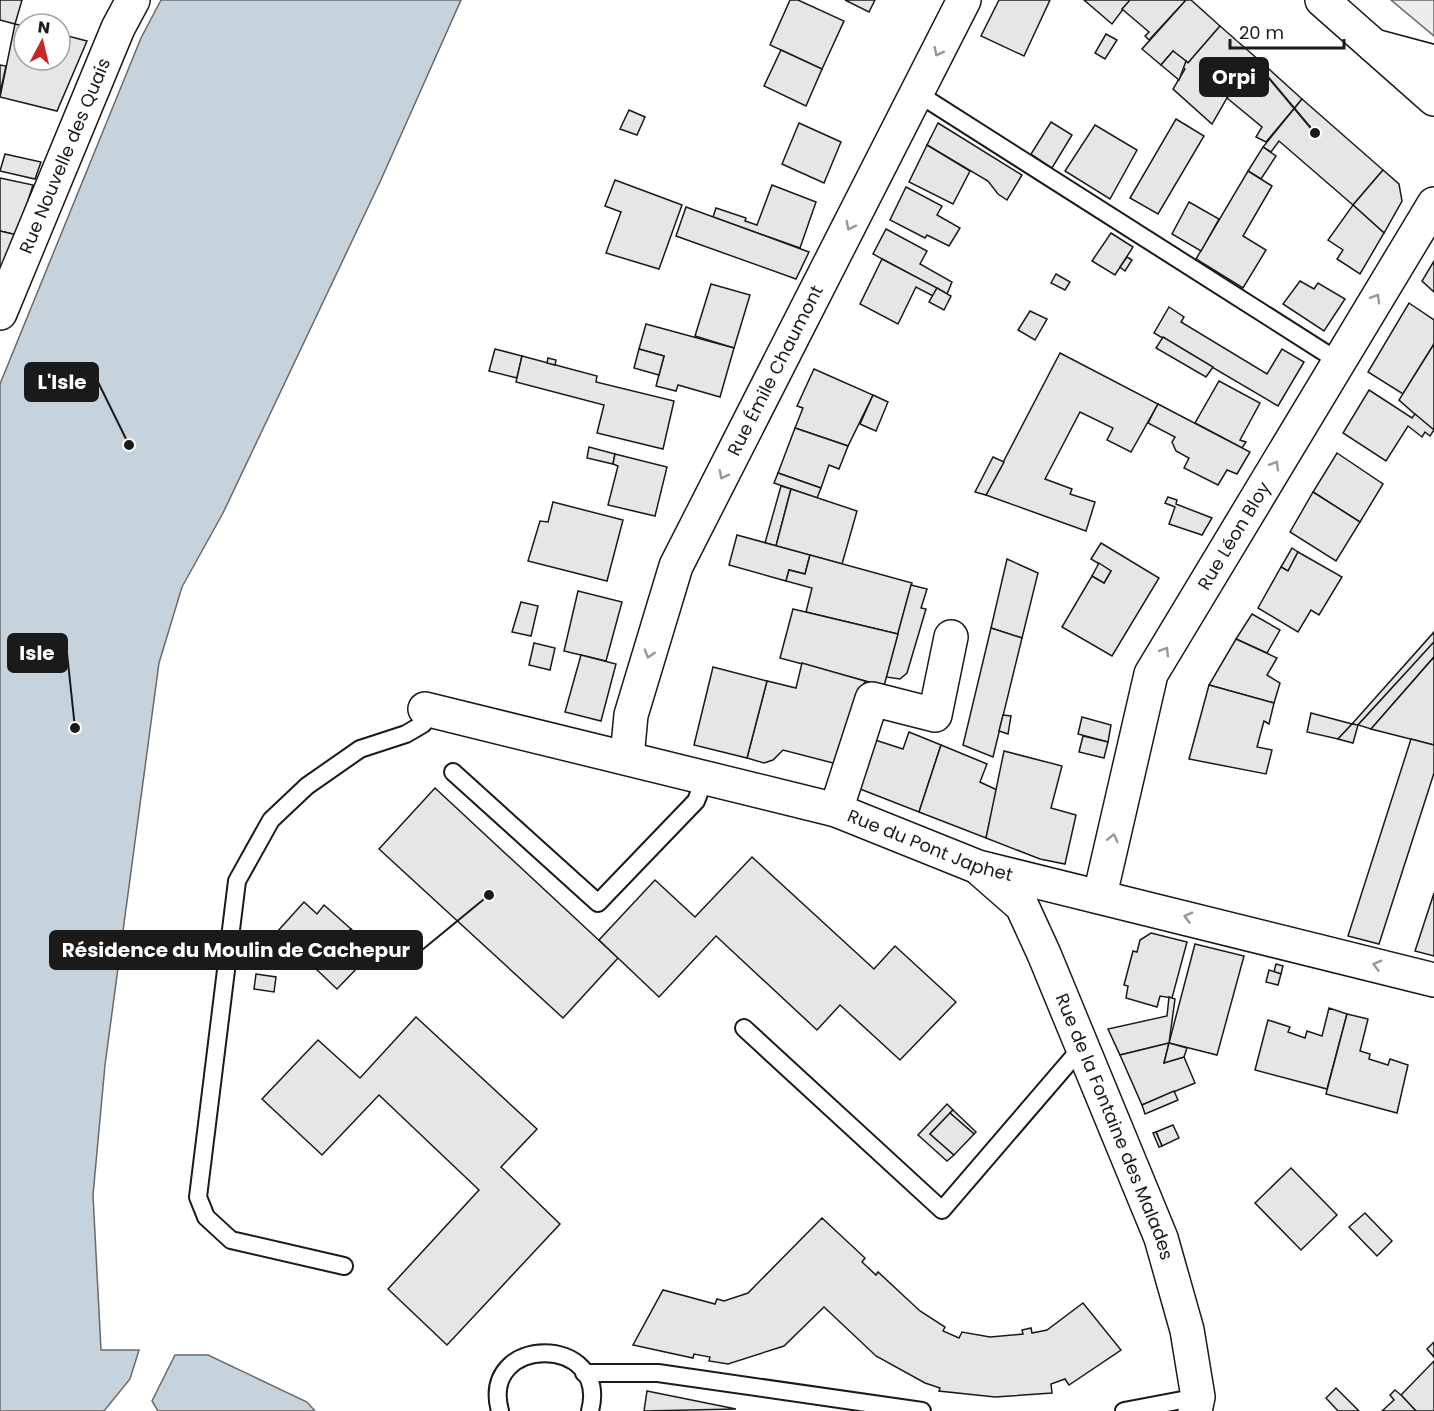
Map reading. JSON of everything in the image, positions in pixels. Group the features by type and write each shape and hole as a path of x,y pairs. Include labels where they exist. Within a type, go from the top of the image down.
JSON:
{"street":[{"name":"Rue Nouvelle des Quais","path":"0,313 118,28 133,0"},
{"name":"Rue Émile Chaumont","path":"627,758 631,715 676,566 964,0"},
{"path":"1322,0 1434,99"},
{"path":"1374,46 1434,62"},
{"name":"Rue Léon Bloy","path":"1100,895 1151,674 1434,204"},
{"path":"836,810 872,699 935,715 951,637"},
{"name":"Rue du Pont Japhet","path":"425,709 836,810 978,867 1100,895 1434,980"},
{"name":"Rue de la Fontaine des Malades","path":"978,867 1022,906 1161,1238 1187,1330 1197,1404"}],"lane":[{"path":"917,93 1338,361"},
{"path":"344,1266 231,1240 206,1217 198,1197 237,881 271,820 307,786 360,749 406,734 423,723 425,709"},
{"path":"453,772 598,903 696,801 705,778"},
{"path":"744,1028 942,1210 1082,1047"},
{"path":"500,1411 499,1387 505,1372 516,1361 529,1354 545,1351 560,1354 574,1361 585,1373 591,1387 590,1411"},
{"path":"585,1373 658,1373 922,1411"},
{"path":"1124,1411 1197,1404"}],"shaded area":[{"path":"161,0 461,0 380,182 223,513 182,587 159,663 105,1065 93,1195 101,1350 139,1350 130,1379 104,1411 0,1411 0,384 141,38"},
{"path":"1391,0 1434,0 1434,36"},
{"path":"175,1355 208,1355 307,1402 315,1411 158,1411 152,1401"}],"building":[{"path":"0,0 22,0 18,12 12,12 12,23 0,20"},
{"path":"790,0 798,0 844,21 822,69 770,45"},
{"path":"845,0 875,0 869,12"},
{"path":"999,0 1050,0 1024,56 981,36"},
{"path":"1084,0 1130,0 1112,24"},
{"path":"1130,0 1186,0 1149,40 1145,36 1149,32 1122,9"},
{"path":"1186,0 1191,0 1220,26 1188,63 1173,51 1161,65 1142,49"},
{"path":"1220,26 1260,61 1227,98 1212,124 1173,89 1185,69 1182,67 1186,61 1188,63"},
{"path":"1106,34 1117,40 1105,59 1095,53"},
{"path":"72,37 87,41 57,111 0,97 12,39 12,72 72,72"},
{"path":"781,50 822,69 806,106 764,86"},
{"path":"1173,51 1186,61 1179,80 1161,65"},
{"path":"1260,61 1302,99 1266,142 1256,137 1262,127 1227,98"},
{"path":"0,65 6,66 0,93"},
{"path":"1302,99 1383,170 1353,205 1279,141 1271,152 1263,147"},
{"path":"629,110 645,117 637,135 620,129"},
{"path":"1176,119 1204,136 1158,214 1130,198"},
{"path":"1051,122 1072,135 1052,168 1031,154"},
{"path":"799,123 841,142 824,183 782,164"},
{"path":"938,123 1022,175 1007,200 998,194 988,181 927,145"},
{"path":"1095,125 1137,150 1110,199 1065,171"},
{"path":"927,145 970,171 953,204 909,182"},
{"path":"1263,147 1276,156 1261,179 1248,171"},
{"path":"5,154 41,162 35,179 0,171"},
{"path":"1383,170 1399,184 1402,201 1384,233 1353,205"},
{"path":"1248,171 1272,186 1243,236 1266,250 1243,288 1196,259"},
{"path":"0,178 33,185 17,235 0,231"},
{"path":"615,180 682,205 659,269 606,253 621,212 605,206"},
{"path":"772,185 816,202 800,248 713,217 716,208 746,218 745,221 757,225"},
{"path":"906,187 942,206 937,215 960,228 949,246 927,235 925,238 890,220"},
{"path":"1189,202 1219,219 1201,251 1172,234"},
{"path":"1353,205 1384,233 1360,274 1337,259 1343,250 1328,240"},
{"path":"686,207 809,252 796,279 676,236"},
{"path":"886,229 927,251 920,264 952,282 947,294 873,254"},
{"path":"0,231 17,235 0,286"},
{"path":"1111,233 1133,247 1115,275 1092,261"},
{"path":"1127,257 1132,260 1125,271 1120,267"},
{"path":"882,259 937,288 933,296 916,287 898,324 860,304"},
{"path":"1434,261 1434,292 1422,281"},
{"path":"1056,274 1070,282 1065,290 1051,283"},
{"path":"1300,281 1314,289 1318,283 1345,299 1324,331 1283,304"},
{"path":"711,284 750,295 734,348 695,336"},
{"path":"937,288 951,296 944,310 929,302"},
{"path":"1409,303 1434,320 1434,344 1403,394 1368,372"},
{"path":"1169,307 1184,317 1181,322 1267,374 1282,349 1304,362 1278,406 1154,333"},
{"path":"1030,311 1047,319 1035,340 1018,330"},
{"path":"646,324 734,348 720,397 678,385 676,391 656,386 664,356 639,349"},
{"path":"1163,337 1213,367 1206,377 1156,348"},
{"path":"1434,344 1434,431 1399,400"},
{"path":"495,349 522,356 517,378 489,371"},
{"path":"639,349 664,356 659,375 634,368"},
{"path":"1060,353 1158,404 1131,452 1107,440 1113,428 1080,412 1045,479 1072,489 1070,494 1095,502 1086,531 986,495"},
{"path":"522,356 597,376 596,382 674,401 663,449 597,433 604,405 516,382"},
{"path":"548,358 556,360 555,365 547,363"},
{"path":"814,369 873,395 848,446 795,428 803,408 797,406"},
{"path":"1219,381 1260,403 1240,440 1246,442 1242,448 1195,423"},
{"path":"1369,390 1412,418 1415,414 1434,430 1430,436 1425,432 1422,437 1408,426 1386,461 1343,433"},
{"path":"873,395 888,402 876,431 860,424"},
{"path":"1158,404 1250,452 1237,474 1227,470 1218,485 1184,468 1189,458 1176,451 1172,442 1175,437 1148,423"},
{"path":"795,428 848,446 839,469 829,465 821,488 778,473"},
{"path":"589,447 615,454 613,464 587,458"},
{"path":"1337,453 1383,484 1360,522 1313,492"},
{"path":"615,454 667,467 655,516 608,505 618,466 613,464"},
{"path":"993,457 1004,462 986,495 975,492"},
{"path":"778,473 821,488 817,498 774,483"},
{"path":"781,486 791,489 776,546 765,543"},
{"path":"791,489 857,511 842,564 776,546"},
{"path":"1313,492 1360,522 1336,561 1290,532"},
{"path":"1168,497 1177,500 1176,504 1212,518 1202,535 1169,524 1175,507 1165,503"},
{"path":"553,502 623,520 607,581 528,561 540,521 548,522"},
{"path":"737,535 810,555 805,574 789,570 786,581 729,565"},
{"path":"1101,543 1159,578 1112,656 1062,627 1092,576 1104,583 1111,571 1091,559"},
{"path":"1292,548 1298,552 1288,571 1281,567"},
{"path":"1298,552 1342,577 1319,615 1311,610 1298,632 1258,608 1281,567 1288,571"},
{"path":"810,555 912,583 898,634 806,612 812,588 786,581 789,570 805,574"},
{"path":"1007,559 1038,573 1022,638 991,628"},
{"path":"1099,563 1111,571 1104,583 1092,576"},
{"path":"911,585 927,589 921,608 926,609 907,673 900,679 886,677"},
{"path":"578,591 622,602 606,661 564,651"},
{"path":"521,602 538,606 531,636 512,632"},
{"path":"793,609 898,634 884,686 780,658"},
{"path":"1252,614 1280,630 1267,653 1236,639"},
{"path":"991,628 1022,638 993,757 963,745"},
{"path":"1434,632 1434,642 1358,725 1352,724"},
{"path":"1236,639 1277,658 1267,675 1280,683 1274,703 1209,685"},
{"path":"1434,642 1434,657 1371,729 1358,725"},
{"path":"534,643 555,648 550,670 529,665"},
{"path":"581,655 616,664 601,721 565,712"},
{"path":"1434,657 1434,745 1371,729"},
{"path":"802,663 865,681 837,764 783,750 773,760 764,763 747,758 767,681 796,688"},
{"path":"713,667 767,681 747,758 694,745"},
{"path":"1209,685 1274,703 1269,724 1264,721 1257,747 1272,750 1266,774 1189,759"},
{"path":"1311,713 1352,724 1338,739 1307,732"},
{"path":"1003,715 1011,716 1008,734 999,731"},
{"path":"1082,717 1111,725 1108,742 1078,734"},
{"path":"1352,724 1358,725 1353,743 1338,739"},
{"path":"909,732 941,745 919,812 855,787 872,739 903,749"},
{"path":"1083,736 1108,742 1104,758 1079,752"},
{"path":"1411,739 1434,745 1434,773 1379,944 1348,936"},
{"path":"941,745 987,764 980,782 997,790 986,838 919,812"},
{"path":"1004,751 1062,766 1051,808 1076,815 1065,864 1040,859 986,838"},
{"path":"435,788 618,958 563,1018 379,849"},
{"path":"752,857 874,969 895,946 956,1002 900,1060 840,1005 817,1030 716,936 659,997 599,940 655,880 695,917"},
{"path":"1434,893 1434,956 1415,951"},
{"path":"304,902 317,914 324,905 351,929 337,943 360,965 337,989 277,932"},
{"path":"351,929 374,950 360,965 337,943"},
{"path":"1151,933 1187,942 1172,998 1160,996 1157,1007 1126,998 1128,986 1124,985 1133,951 1137,952 1140,940"},
{"path":"1195,944 1244,956 1217,1055 1169,1043"},
{"path":"1276,964 1283,966 1281,974 1274,972"},
{"path":"1269,970 1281,974 1278,985 1266,982"},
{"path":"256,974 276,977 274,992 254,989"},
{"path":"1169,997 1175,999 1169,1043 1120,1055 1108,1029 1167,1016"},
{"path":"1329,1008 1347,1014 1327,1089 1255,1070 1268,1020 1290,1027 1288,1032 1305,1038 1307,1031 1322,1036"},
{"path":"1347,1014 1368,1019 1360,1051 1370,1054 1369,1059 1388,1065 1390,1059 1408,1065 1397,1113 1326,1094"},
{"path":"416,1017 537,1129 501,1167 560,1224 447,1345 388,1289 479,1190 379,1095 322,1155 262,1099 318,1040 360,1078"},
{"path":"1169,1043 1164,1063 1184,1057 1195,1083 1142,1105 1120,1055"},
{"path":"1169,1043 1187,1048 1184,1057 1164,1063"},
{"path":"1174,1091 1178,1100 1145,1114 1142,1105"},
{"path":"947,1104 953,1110 930,1134 954,1155 947,1161 918,1135"},
{"path":"953,1110 976,1132 974,1134 950,1113"},
{"path":"950,1113 974,1134 954,1155 930,1134"},
{"path":"1173,1125 1179,1138 1162,1146 1156,1132"},
{"path":"1156,1132 1162,1146 1159,1147 1153,1133"},
{"path":"1291,1168 1337,1215 1301,1250 1255,1203"},
{"path":"1365,1213 1392,1241 1377,1256 1349,1227"},
{"path":"822,1218 865,1258 862,1262 876,1275 878,1272 920,1311 945,1327 943,1331 959,1338 962,1332 990,1337 1023,1334 1022,1330 1031,1328 1032,1333 1047,1330 1083,1303 1121,1350 1069,1385 1065,1379 1051,1384 1052,1393 995,1397 939,1391 940,1388 925,1383 876,1356 824,1307 784,1346 728,1364 709,1361 710,1357 694,1354 693,1358 633,1345 663,1290 715,1304 717,1299 724,1301 748,1293"},
{"path":"1434,1342 1434,1357 1427,1349"},
{"path":"1434,1361 1434,1411 1416,1411 1401,1395"},
{"path":"1336,1388 1359,1411 1338,1411 1326,1398"},
{"path":"1395,1390 1416,1411 1382,1411 1394,1400 1390,1395"},
{"path":"647,1391 736,1409 644,1411"}],"place":[{"name":"Orpi","path":"1315,133"},
{"name":"L'Isle","path":"129,445"},
{"name":"Isle","path":"75,728"},
{"name":"Résidence du Moulin de Cachepur","path":"489,895"}]}
